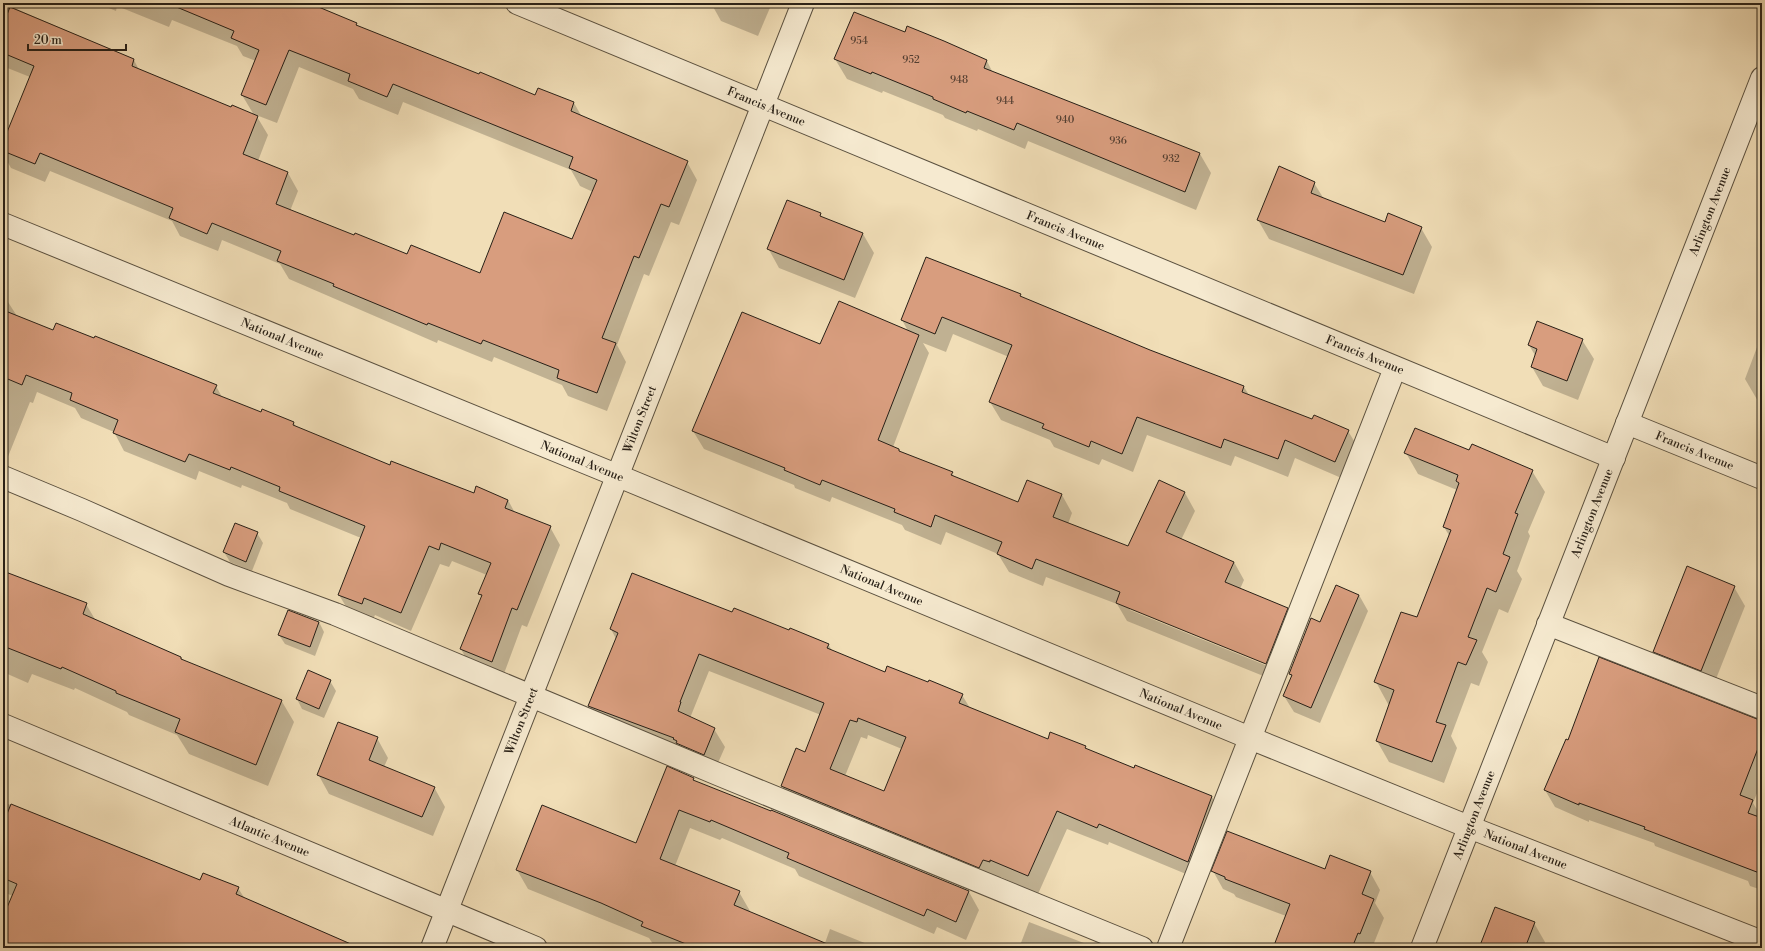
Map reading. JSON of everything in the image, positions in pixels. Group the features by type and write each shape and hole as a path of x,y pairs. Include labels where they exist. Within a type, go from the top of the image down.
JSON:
{"street":[{"name":"Francis Avenue","path":"517,3 1614,458"},
{"name":"Wilton Street","path":"432,948 616,475 803,3"},
{"name":"Arlington Avenue","path":"1422,948 1762,78"},
{"name":"National Avenue","path":"3,224 616,475 1250,738 1469,827 1762,942"},
{"path":"1168,948 1396,368"},
{"name":"Francis Avenue","path":"1627,423 1762,478"},
{"path":"3,477 229,575 336,614 530,696 1142,948"},
{"path":"1548,624 1762,708"},
{"name":"Atlantic Avenue","path":"3,725 536,948"}],"building":[{"path":"167,3 309,3 357,23 356,25 479,74 480,72 535,95 538,88 574,102 571,111 688,161 669,207 661,204 639,258 634,256 602,338 616,343 597,393 557,378 559,370 483,340 481,344 428,323 427,325 333,286 334,284 277,261 281,251 212,223 207,234 169,218 173,208 40,153 35,164 3,151 3,142 34,66 3,53 3,25 10,7 134,59 132,66 231,107 232,105 258,116 243,154 288,172 276,204 407,254 411,245 480,273 504,212 572,239 597,180 569,168 573,157 393,84 387,97 348,81 350,74 289,50 266,105 241,95 259,50 231,38 234,31"},
{"path":"854,12 905,32 907,26 944,41 987,60 984,68 1200,153 1185,192 1017,123 1014,130 967,111 966,113 933,99 933,97 872,72 871,74 834,59"},
{"path":"1279,166 1315,182 1311,193 1385,222 1388,213 1422,227 1403,275 1257,220"},
{"path":"787,200 821,213 820,216 863,233 844,280 767,249"},
{"path":"926,257 1021,294 1020,296 1150,350 1244,386 1242,392 1312,419 1314,415 1349,430 1335,462 1285,440 1278,459 1224,439 1221,448 1137,417 1122,454 1091,441 1089,447 1042,428 1044,424 989,402 1012,345 942,317 935,334 901,320"},
{"path":"839,301 919,335 878,440 899,449 899,451 953,472 951,475 1018,502 1027,480 1062,494 1053,517 1128,546 1159,480 1185,492 1166,532 1234,562 1225,582 1288,608 1266,664 1116,603 1120,592 1036,559 1032,569 997,554 1002,542 935,515 931,527 894,512 895,509 822,480 820,485 784,470 785,468 692,431 742,312 820,344"},
{"path":"3,310 53,330 56,323 94,338 95,336 217,385 213,393 261,412 262,409 294,422 293,425 390,465 391,461 474,493 476,486 508,500 505,508 551,526 517,610 512,608 492,662 460,649 482,595 478,594 491,563 441,543 439,550 429,546 401,613 364,598 362,604 338,595 365,526 279,491 280,487 231,467 230,470 189,454 185,462 113,433 118,420 70,400 72,393 26,375 22,385 3,377"},
{"path":"1537,321 1583,339 1567,381 1531,367 1537,349 1528,345"},
{"path":"1415,428 1469,450 1472,444 1533,470 1515,513 1518,514 1503,554 1510,557 1496,592 1487,588 1468,637 1477,640 1466,665 1458,662 1436,722 1446,725 1432,762 1376,741 1394,690 1374,682 1401,612 1417,617 1451,530 1443,527 1459,483 1456,481 1458,475 1404,453"},
{"path":"235,523 258,532 246,562 223,552"},
{"path":"1687,566 1735,586 1701,671 1653,652"},
{"path":"3,571 87,603 83,614 181,657 181,659 282,700 256,765 175,732 180,719 116,693 116,691 62,667 61,669 3,646"},
{"path":"632,573 732,612 734,608 789,630 790,628 829,644 827,648 885,672 887,666 928,682 929,680 963,694 959,703 1048,739 1050,732 1086,746 1085,748 1134,768 1135,765 1212,796 1188,862 1099,824 1097,828 1057,811 1028,876 990,860 990,862 983,860 979,868 781,786 796,748 805,752 824,703 699,654 680,702 678,711 715,728 704,755 676,743 677,741 673,739 674,738 588,706 618,633 610,629","holes":["858,718 906,737 884,791 830,769 850,720 857,722"]},
{"path":"1336,585 1359,595 1311,708 1283,696 1292,675 1289,674 1311,618 1320,622"},
{"path":"288,610 319,622 310,647 278,635"},
{"path":"1599,657 1762,721 1762,738 1740,795 1753,800 1748,813 1762,818 1762,874 1644,829 1645,827 1579,803 1579,805 1544,790 1566,739 1568,740"},
{"path":"308,670 331,680 319,709 296,699"},
{"path":"338,722 378,737 369,760 435,787 422,817 317,775"},
{"path":"667,766 694,778 693,780 771,810 969,891 956,922 927,909 924,916 787,858 789,853 711,820 710,822 679,810 660,859 740,891 734,905 837,948 696,948 641,926 643,922 601,903 516,870 542,805 636,843"},
{"path":"11,804 200,880 203,873 239,887 236,894 360,948 3,948 3,917 17,884 3,878 3,824"},
{"path":"1227,831 1325,869 1330,855 1371,871 1362,894 1374,899 1360,934 1358,933 1352,948 1273,948 1290,904 1225,879 1225,877 1211,871"},
{"path":"1495,907 1535,922 1525,948 1479,948"}]}
